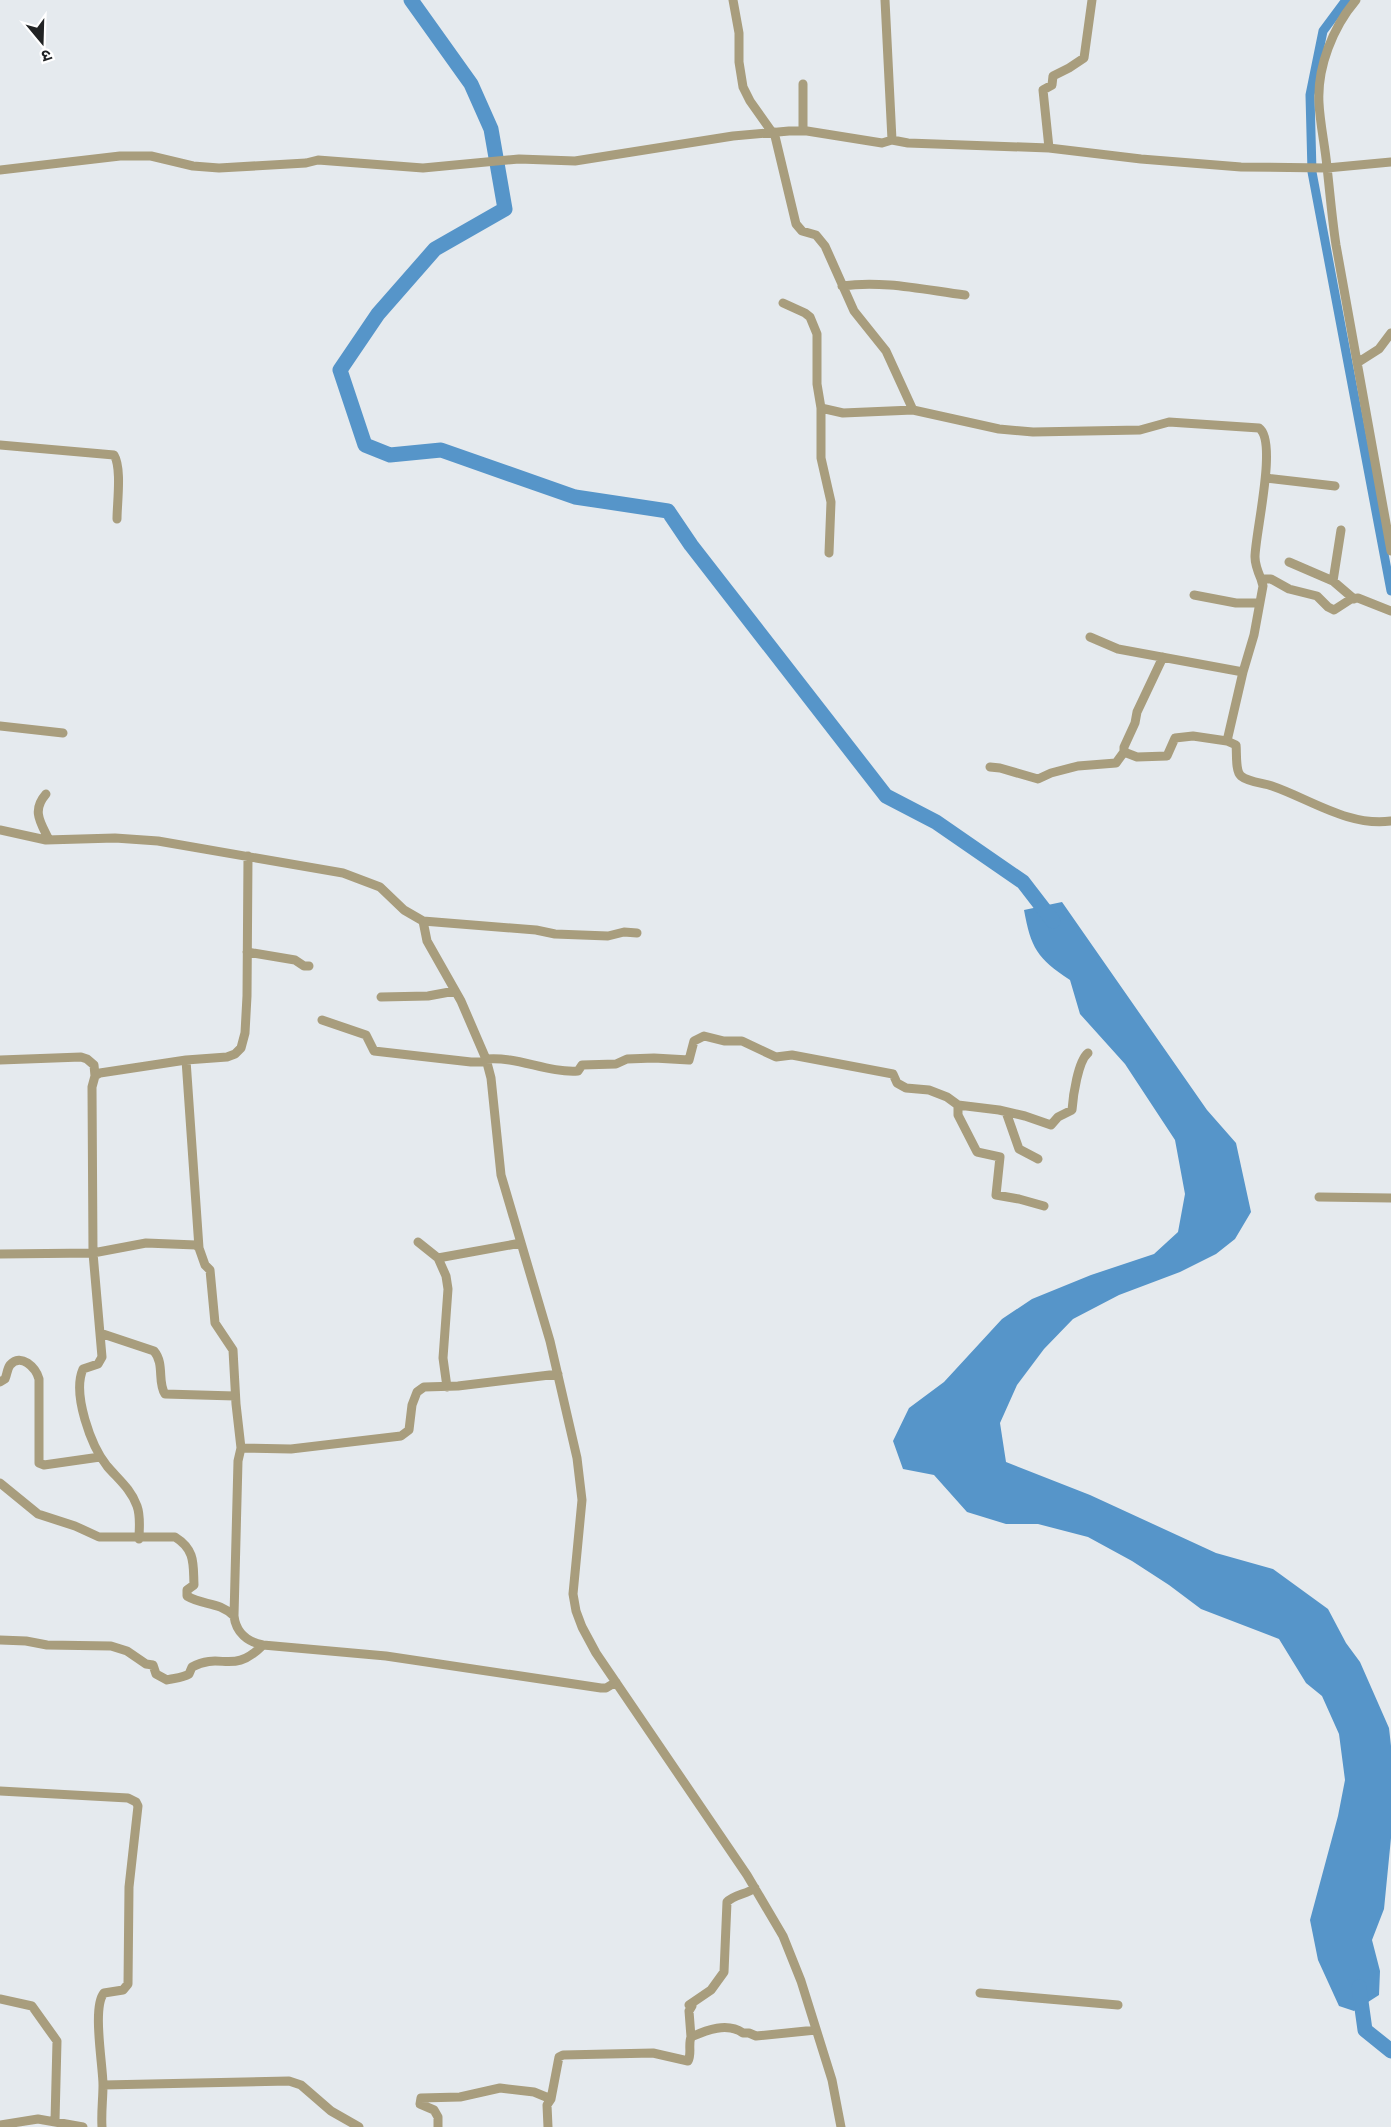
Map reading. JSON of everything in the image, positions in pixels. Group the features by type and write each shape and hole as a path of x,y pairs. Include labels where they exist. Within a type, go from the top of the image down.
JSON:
{"street":[{"path":"733,0 739,33 739,62 743,87 746,95 773,132 796,224 802,231 820,239 858,318 886,351 913,410"},
{"path":"885,0 892,140"},
{"path":"1049,148 1043,90 1052,85 1053,76 1084,58 1092,0"},
{"path":"1356,0 1347,10 1333,39 1319,85 1323,168 1391,551"},
{"path":"803,84 803,131"},
{"path":"0,170 135,156 163,158 193,166 219,168 306,163 318,160 423,168 519,159 590,160 733,136 803,131 868,142 882,143 892,140 1049,148 1241,167 1323,168 1391,162"},
{"path":"842,286 886,285 965,295"},
{"path":"783,303 805,313 810,317 816,329 817,384 821,408 821,458 831,502 830,553"},
{"path":"1357,363 1379,349 1391,333"},
{"path":"821,408 843,413 913,410 999,429 1033,432 1140,430 1169,422 1259,428 1265,435 1266,478 1256,549 1256,568 1263,586 1258,603 1254,635 1227,741"},
{"path":"0,445 114,455 118,470 117,519"},
{"path":"1266,478 1335,486"},
{"path":"1333,581 1341,530"},
{"path":"1289,562 1333,581 1354,598 1391,611"},
{"path":"1262,579 1271,579 1289,589 1317,596 1334,610 1354,598"},
{"path":"1194,595 1236,603 1258,603"},
{"path":"1090,637 1119,649 1243,672"},
{"path":"990,767 1038,779 1078,766 1116,763 1124,752 1137,711 1163,657"},
{"path":"0,726 63,734"},
{"path":"1124,752 1137,757 1167,756 1175,738 1187,736 1227,741 1236,744 1238,771 1242,777 1284,790 1342,815 1391,821"},
{"path":"46,794 39,801 37,811 49,840"},
{"path":"0,830 49,840 143,839 248,861 343,873 380,887 404,910 423,921 536,930 555,934 608,936 624,932 637,933"},
{"path":"95,1076 100,1073 186,1060 227,1057 235,1054 241,1048 245,1033 248,861"},
{"path":"423,921 427,941 483,1062 495,1108 499,1167 517,1244 577,1458 582,1492 573,1587 574,1602 585,1635 612,1684 787,1946 801,1981 810,2030 834,2090 841,2127"},
{"path":"247,952 289,959 309,966"},
{"path":"381,997 451,992"},
{"path":"322,1020 366,1035 374,1051 483,1062 497,1058 566,1072 578,1071 582,1065 616,1064 627,1059 689,1060 694,1041 704,1036 724,1041 742,1041 776,1057 792,1055 893,1074 897,1083 906,1088 929,1090 947,1097 958,1105 977,1106 1025,1116 1051,1125 1058,1117 1072,1110 1084,1056 1088,1053"},
{"path":"0,1060 81,1058 87,1059 94,1065 95,1076 92,1092 93,1253 101,1361 83,1370 80,1381 88,1429 100,1457 129,1490 136,1502 140,1515 139,1539"},
{"path":"186,1060 199,1248 205,1265 210,1270 213,1317 221,1334 233,1350 241,1448 238,1461 234,1616 236,1627 244,1637 263,1645 386,1656 612,1684"},
{"path":"958,1105 958,1115 977,1152 1000,1157 996,1195 1044,1206"},
{"path":"1006,1112 1019,1149 1038,1160"},
{"path":"1319,1197 1391,1198"},
{"path":"418,1242 438,1258 448,1282 443,1358 447,1387"},
{"path":"0,1254 93,1253 146,1243 189,1244 199,1248"},
{"path":"438,1258 517,1244"},
{"path":"100,1333 154,1351 161,1367 161,1388 165,1394 235,1396"},
{"path":"0,1382 5,1379 8,1369 15,1361 28,1363 38,1373 39,1463 45,1465 100,1457"},
{"path":"241,1448 291,1449 401,1436 409,1430 412,1405 417,1392 424,1387 447,1387 554,1375"},
{"path":"0,1483 38,1514 75,1526 99,1538 139,1539 172,1536 179,1540 194,1560 194,1585 187,1590 187,1596 224,1607 234,1616"},
{"path":"0,1494 11,1493"},
{"path":"0,1640 47,1645 103,1645 118,1648 134,1655 146,1664 153,1665 156,1674 167,1680 189,1674 192,1666 204,1661 238,1662 246,1660 263,1645"},
{"path":"0,1791 128,1798 136,1802 138,1806 129,1887 128,1984 123,1990 104,1993 100,1999 102,2127"},
{"path":"548,2127 548,2104 560,2056 653,2053 688,2061 691,2037 689,2011 692,2006 689,2005 711,1990 724,1972 727,1902 751,1890"},
{"path":"980,1992 1118,2005"},
{"path":"0,1999 32,2006 57,2042 55,2121"},
{"path":"691,2037 709,2030 723,2028 736,2028 743,2033 756,2036 810,2030"},
{"path":"103,2085 289,2081 301,2085 331,2111 359,2127"},
{"path":"438,2127 438,2117 434,2110 420,2104 422,2098 460,2097 500,2088 534,2092 551,2099"},
{"path":"0,2125 38,2119 83,2127"}],"water":[{"path":"1062,902 1207,1110 1236,1143 1251,1212 1235,1239 1216,1254 1180,1272 1119,1295 1073,1319 1044,1349 1017,1385 1000,1423 1006,1462 1090,1495 1216,1553 1273,1569 1328,1609 1346,1643 1360,1662 1389,1728 1391,1746 1391,1838 1384,1909 1372,1940 1380,1971 1379,1995 1354,2011 1339,2006 1318,1960 1310,1920 1338,1816 1345,1780 1339,1734 1322,1696 1306,1683 1279,1639 1201,1609 1132,1561 1088,1537 1038,1524 1006,1524 967,1512 934,1475 903,1469 893,1441 909,1408 944,1382 1002,1319 1032,1299 1091,1275 1154,1254 1178,1232 1185,1194 1175,1140 1125,1064 1080,1014 1070,980 1043,958 1033,943 1024,910"}],"waterway":[{"path":"411,0 471,84 491,129 505,209 435,249 378,314 340,370 365,445 390,455 441,450 575,497 668,511 691,545 886,796 936,822 1023,882 1053,921"},
{"path":"1346,0 1323,31 1310,95 1312,172 1391,591"},
{"path":"1359,1987 1365,2030 1391,2051"}]}
